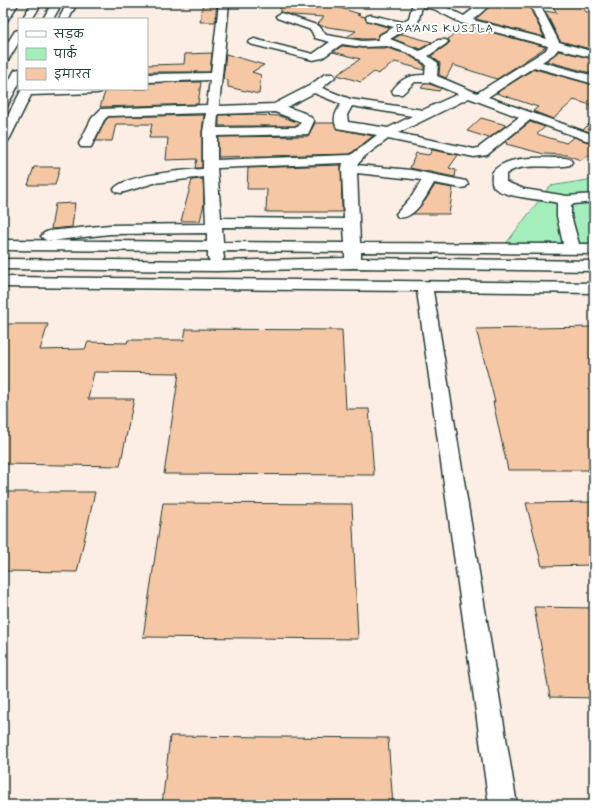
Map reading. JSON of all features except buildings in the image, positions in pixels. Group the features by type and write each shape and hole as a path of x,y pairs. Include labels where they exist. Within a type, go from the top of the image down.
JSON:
{"street":[{"path":"3,19 14,3"},
{"path":"28,18 37,3"},
{"path":"49,18 57,3"},
{"path":"64,18 72,3"},
{"path":"217,266 210,168 210,132 214,110 224,3"},
{"path":"281,16 315,28 321,37 362,44 385,40 403,26 414,20 418,3 437,7 465,21 594,54"},
{"path":"465,21 487,3"},
{"path":"534,3 555,45"},
{"path":"371,18 403,26"},
{"path":"366,32 412,51 432,64 431,78"},
{"path":"3,60 18,35"},
{"path":"254,42 312,57 318,56 339,41"},
{"path":"419,56 442,42"},
{"path":"353,256 351,164 361,152 425,114 474,96 550,52 555,45"},
{"path":"532,63 594,80"},
{"path":"3,103 18,75"},
{"path":"148,78 216,76"},
{"path":"276,108 313,89 329,77"},
{"path":"398,91 412,79 431,78 474,96 594,139"},
{"path":"313,89 348,102 425,114"},
{"path":"3,138 27,90"},
{"path":"348,102 341,116 341,124 344,126 389,134 474,154 482,152 529,115"},
{"path":"86,144 98,118 105,112 276,108 307,118 308,121 304,130 298,132 210,132"},
{"path":"565,162 519,163 507,167 499,173 499,184 512,191 531,195 557,197 566,201 594,198"},
{"path":"121,189 161,176 210,168 351,164 461,184"},
{"path":"403,214 418,198 430,178"},
{"path":"566,201 564,204 564,216 572,249"},
{"path":"4,245 86,230 214,225 352,224"},
{"path":"4,245 216,246 443,264 594,266"},
{"path":"3,264 217,266 353,256 594,249"},
{"path":"443,264 448,286"},
{"path":"3,282 594,288"},
{"path":"424,286 503,805"}],"green space":[{"path":"594,179 594,245 504,246 550,186"}],"district":[{"name":"BAANS KUSJLA","path":"445,28"}]}
